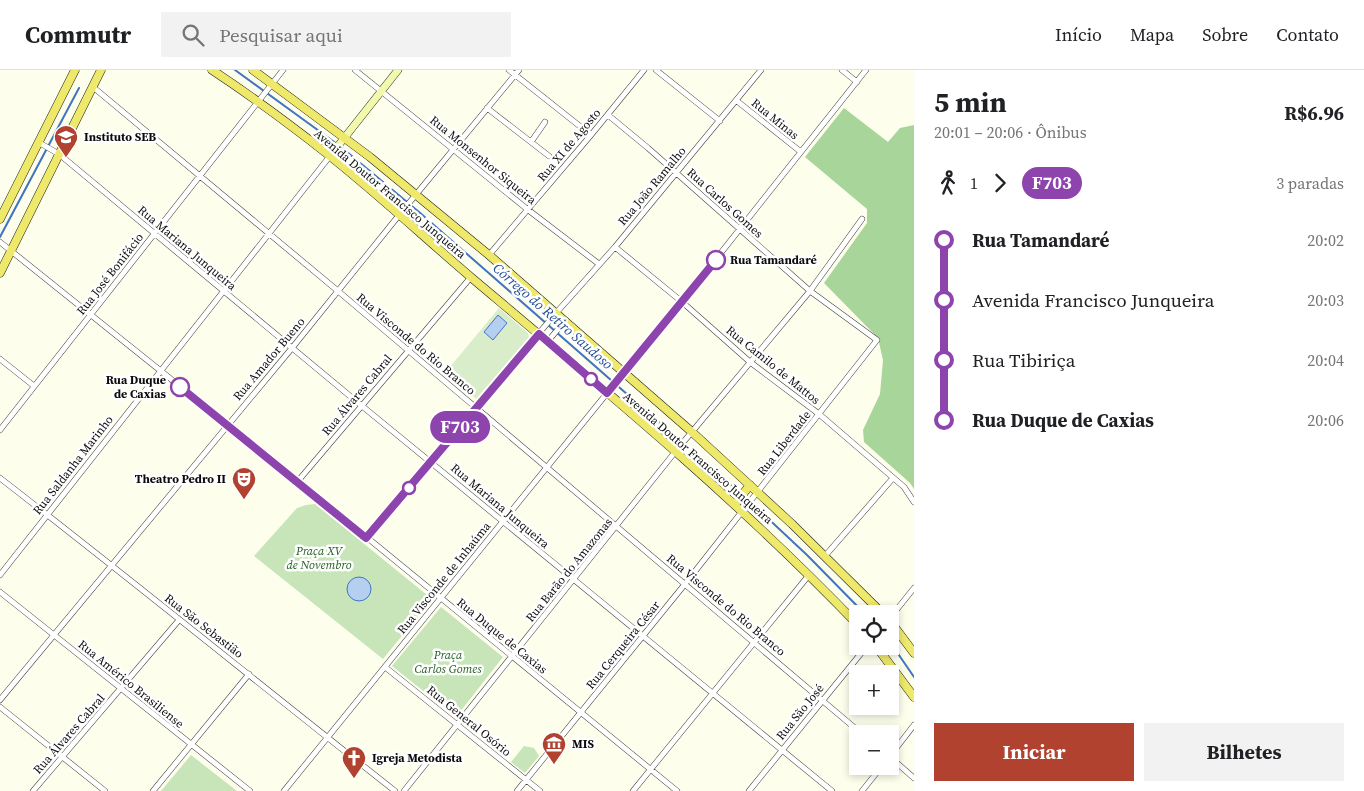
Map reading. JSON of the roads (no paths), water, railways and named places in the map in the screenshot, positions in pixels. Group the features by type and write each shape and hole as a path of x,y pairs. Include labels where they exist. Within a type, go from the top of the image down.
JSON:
{"main road":[{"path":"0,219 41,143 74,70"},
{"path":"0,273 9,250 57,152 101,70"},
{"name":"Avenida Doutor Francisco Junqueira","path":"212,70 260,99 402,211 471,277 541,331 745,510 849,616"},
{"name":"Avenida Doutor Francisco Junqueira","path":"253,70 270,86 343,140 488,255 749,487 825,556 874,605"},
{"path":"736,502 749,487"},
{"path":"899,632 914,653"},
{"path":"883,655 914,697"}],"street":[{"name":"Rua José Bonifácio","path":"0,430 201,177 283,70"},
{"name":"Rua Monsenhor Siqueira","path":"355,70 527,209 599,264"},
{"path":"332,154 398,70"},
{"path":"509,70 517,72 591,135"},
{"name":"Rua XI de Agosto","path":"488,255 644,70"},
{"path":"656,70 720,121"},
{"name":"Rua João Ramalho","path":"366,538 554,315 615,247 761,70"},
{"path":"842,70 857,82"},
{"path":"623,375 866,70"},
{"name":"Rua Amador Bueno","path":"0,700 292,348 517,72"},
{"name":"Rua Visconde do Rio Branco","path":"93,87 338,290 851,725"},
{"name":"Rua Minas","path":"737,101 801,152"},
{"path":"487,108 548,156"},
{"name":"Rua Carlos Gomes","path":"608,115 810,290 877,340"},
{"path":"530,142 545,122"},
{"name":"Rua Mariana Junqueira","path":"41,143 57,152 573,580 713,692 832,791"},
{"name":"Rua Saldanha Marinho","path":"0,575 332,154"},
{"name":"Rua Barão do Amazonas","path":"404,791 677,450 810,290 862,219"},
{"name":"Rua Duque de Caxias","path":"0,242 298,481 677,791"},
{"name":"Rua Camilo de Mattos","path":"615,247 681,301 750,362 819,414 904,487 914,502"},
{"name":"Rua Álvares Cabral","path":"298,481 471,277"},
{"path":"550,339 563,323"},
{"name":"Rua Liberdade","path":"745,510 877,340"},
{"path":"0,359 34,386"},
{"name":"Rua Visconde de Inhaúma","path":"284,791 608,391 623,375"},
{"name":"Rua São Sebastião","path":"0,478 395,791"},
{"path":"825,556 893,478"},
{"name":"Rua Cerqueira César","path":"517,791 745,510"},
{"path":"633,791 809,575"},
{"path":"899,607 914,588"},
{"name":"Rua Américo Brasiliense","path":"0,592 250,791"},
{"name":"Rua Álvares Cabral","path":"33,791 179,620"},
{"name":"Rua São José","path":"749,791 860,655"},
{"name":"Rua General Osório","path":"385,667 540,791"},
{"path":"153,791 249,674"},
{"path":"0,706 105,791"},
{"path":"899,745 914,725"},
{"path":"899,765 914,778"},
{"path":"862,791 875,775"}],"water":[{"path":"498,315 507,323 493,340 484,332"},
{"path":"354,577 364,577 371,584 371,594 364,601 354,601 347,594 347,584"}],"waterway":[{"name":"Córrego do Retiro Saudoso","path":"235,70 337,144"},
{"path":"0,237 79,88"},
{"name":"Córrego do Retiro Saudoso","path":"341,147 419,212 741,494"},
{"name":"Córrego do Retiro Saudoso","path":"745,497 807,555 856,605"},
{"name":"Córrego do Retiro Saudoso","path":"899,655 914,677"}],"place":[{"name":"Instituto SEB","path":"66,158"},
{"name":"Rua Tamandaré","path":"716,260"},
{"name":"Rua Duque de Caxias","path":"180,387"},
{"name":"Theatro Pedro II","path":"244,500"},
{"name":"MIS","path":"554,765"},
{"name":"Igreja Metodista","path":"354,779"}],"park label":[{"name":"Praça XV de Novembro","path":"319,558"},
{"name":"Praça Carlos Gomes","path":"448,662"}]}
